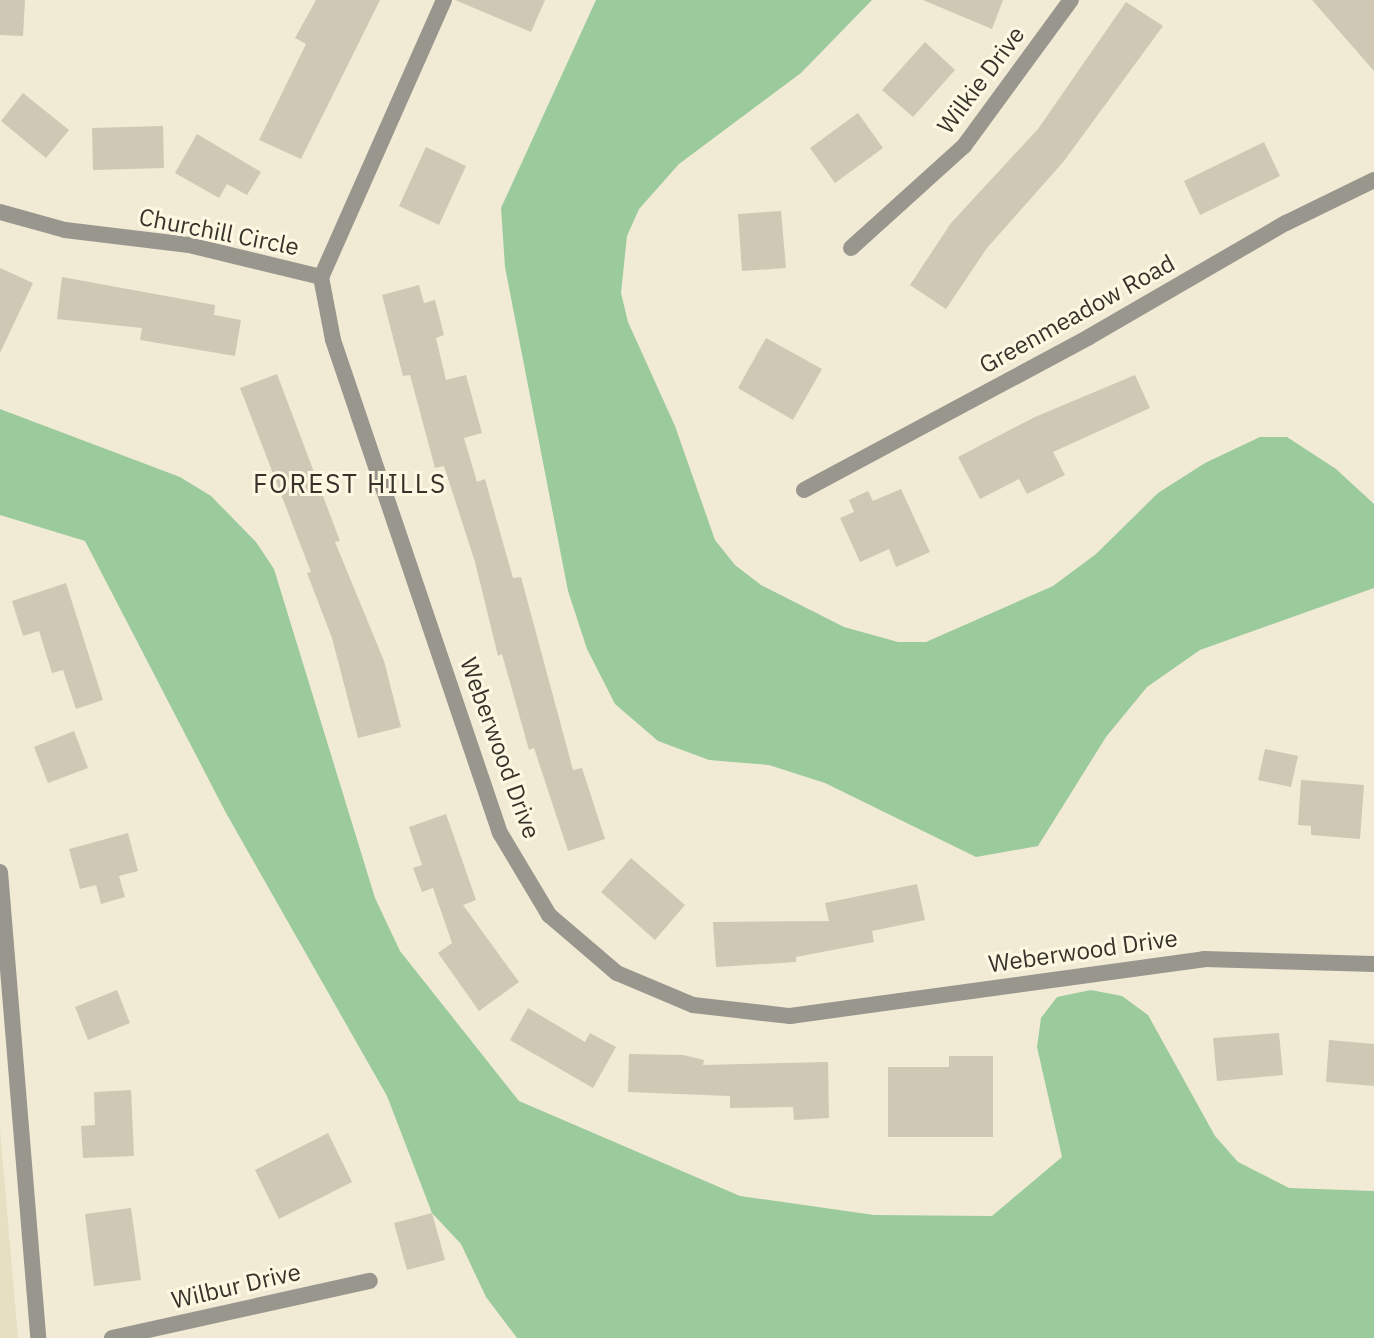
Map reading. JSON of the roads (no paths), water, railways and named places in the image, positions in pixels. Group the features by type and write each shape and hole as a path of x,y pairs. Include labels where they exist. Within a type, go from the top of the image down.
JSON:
{"street":[{"name":"Churchill Circle","path":"0,212 65,230 189,245 321,277 444,0"},
{"name":"Wilkie Drive","path":"851,248 964,146 1071,0"},
{"name":"Greenmeadow Road","path":"804,490 1089,337 1286,223 1374,180"},
{"name":"Weberwood Drive","path":"321,277 333,340 500,833 549,915 617,973 693,1005 790,1016 1204,959 1374,964"},
{"path":"0,872 38,1338"},
{"name":"Wilbur Drive","path":"112,1338 370,1281"}],"district":[{"name":"FOREST HILLS","path":"350,484"}]}
